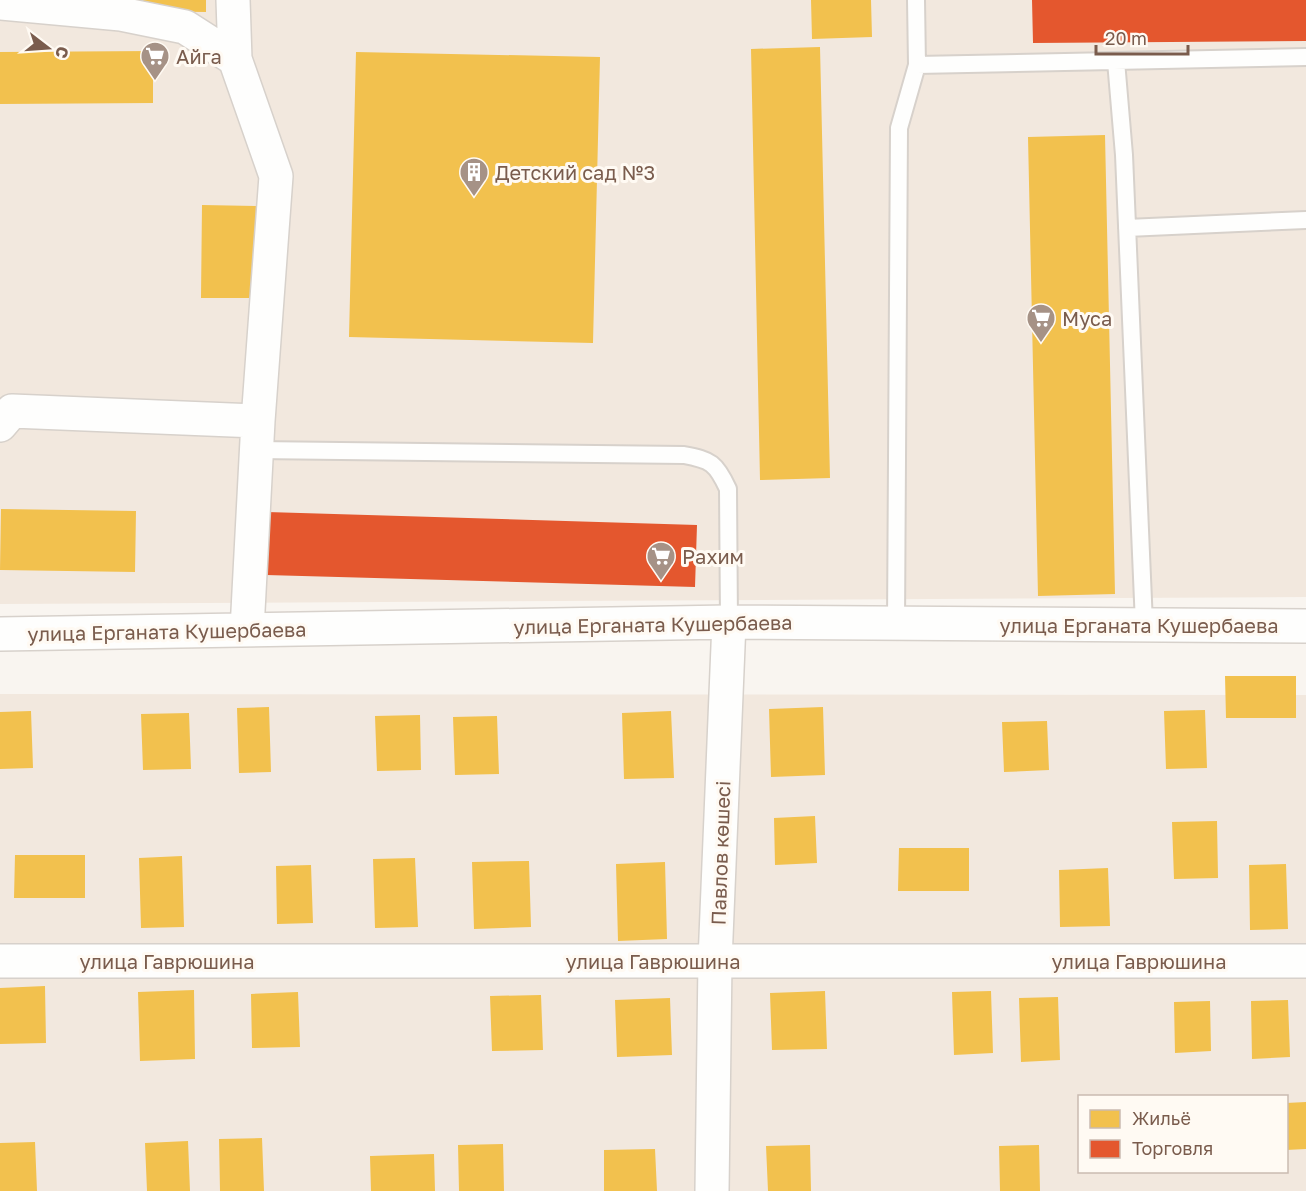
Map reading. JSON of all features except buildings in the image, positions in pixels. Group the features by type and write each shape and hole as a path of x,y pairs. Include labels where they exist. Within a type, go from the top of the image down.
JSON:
{"street":[{"path":"90,0 121,14"},
{"path":"233,0 235,59 276,176 257,435 247,630"},
{"path":"0,3 121,14 185,27 235,59"},
{"path":"0,425 12,411 257,435"},
{"name":"улица Ерганата Кушербаева","path":"0,634 729,622 1306,626"},
{"name":"Павлов көшесі","path":"712,1191 716,961 729,622"},
{"name":"улица Гаврюшина","path":"0,961 1306,961"}],"lane":[{"path":"896,624 899,128 917,65 916,0"},
{"path":"917,65 1306,57"},
{"path":"1116,61 1124,155 1144,624"},
{"path":"1127,228 1306,220"},
{"path":"257,435 684,455 705,459 720,471 728,489 729,622"}],"shaded area":[{"path":"0,0 1306,0 1306,597 0,604"},
{"path":"0,694 1306,695 1306,1191 0,1191"}],"place":[{"name":"Айга","path":"155,82"},
{"name":"Детский сад №3","path":"474,198"},
{"name":"Муса","path":"1041,344"},
{"name":"Рахим","path":"661,582"}]}
